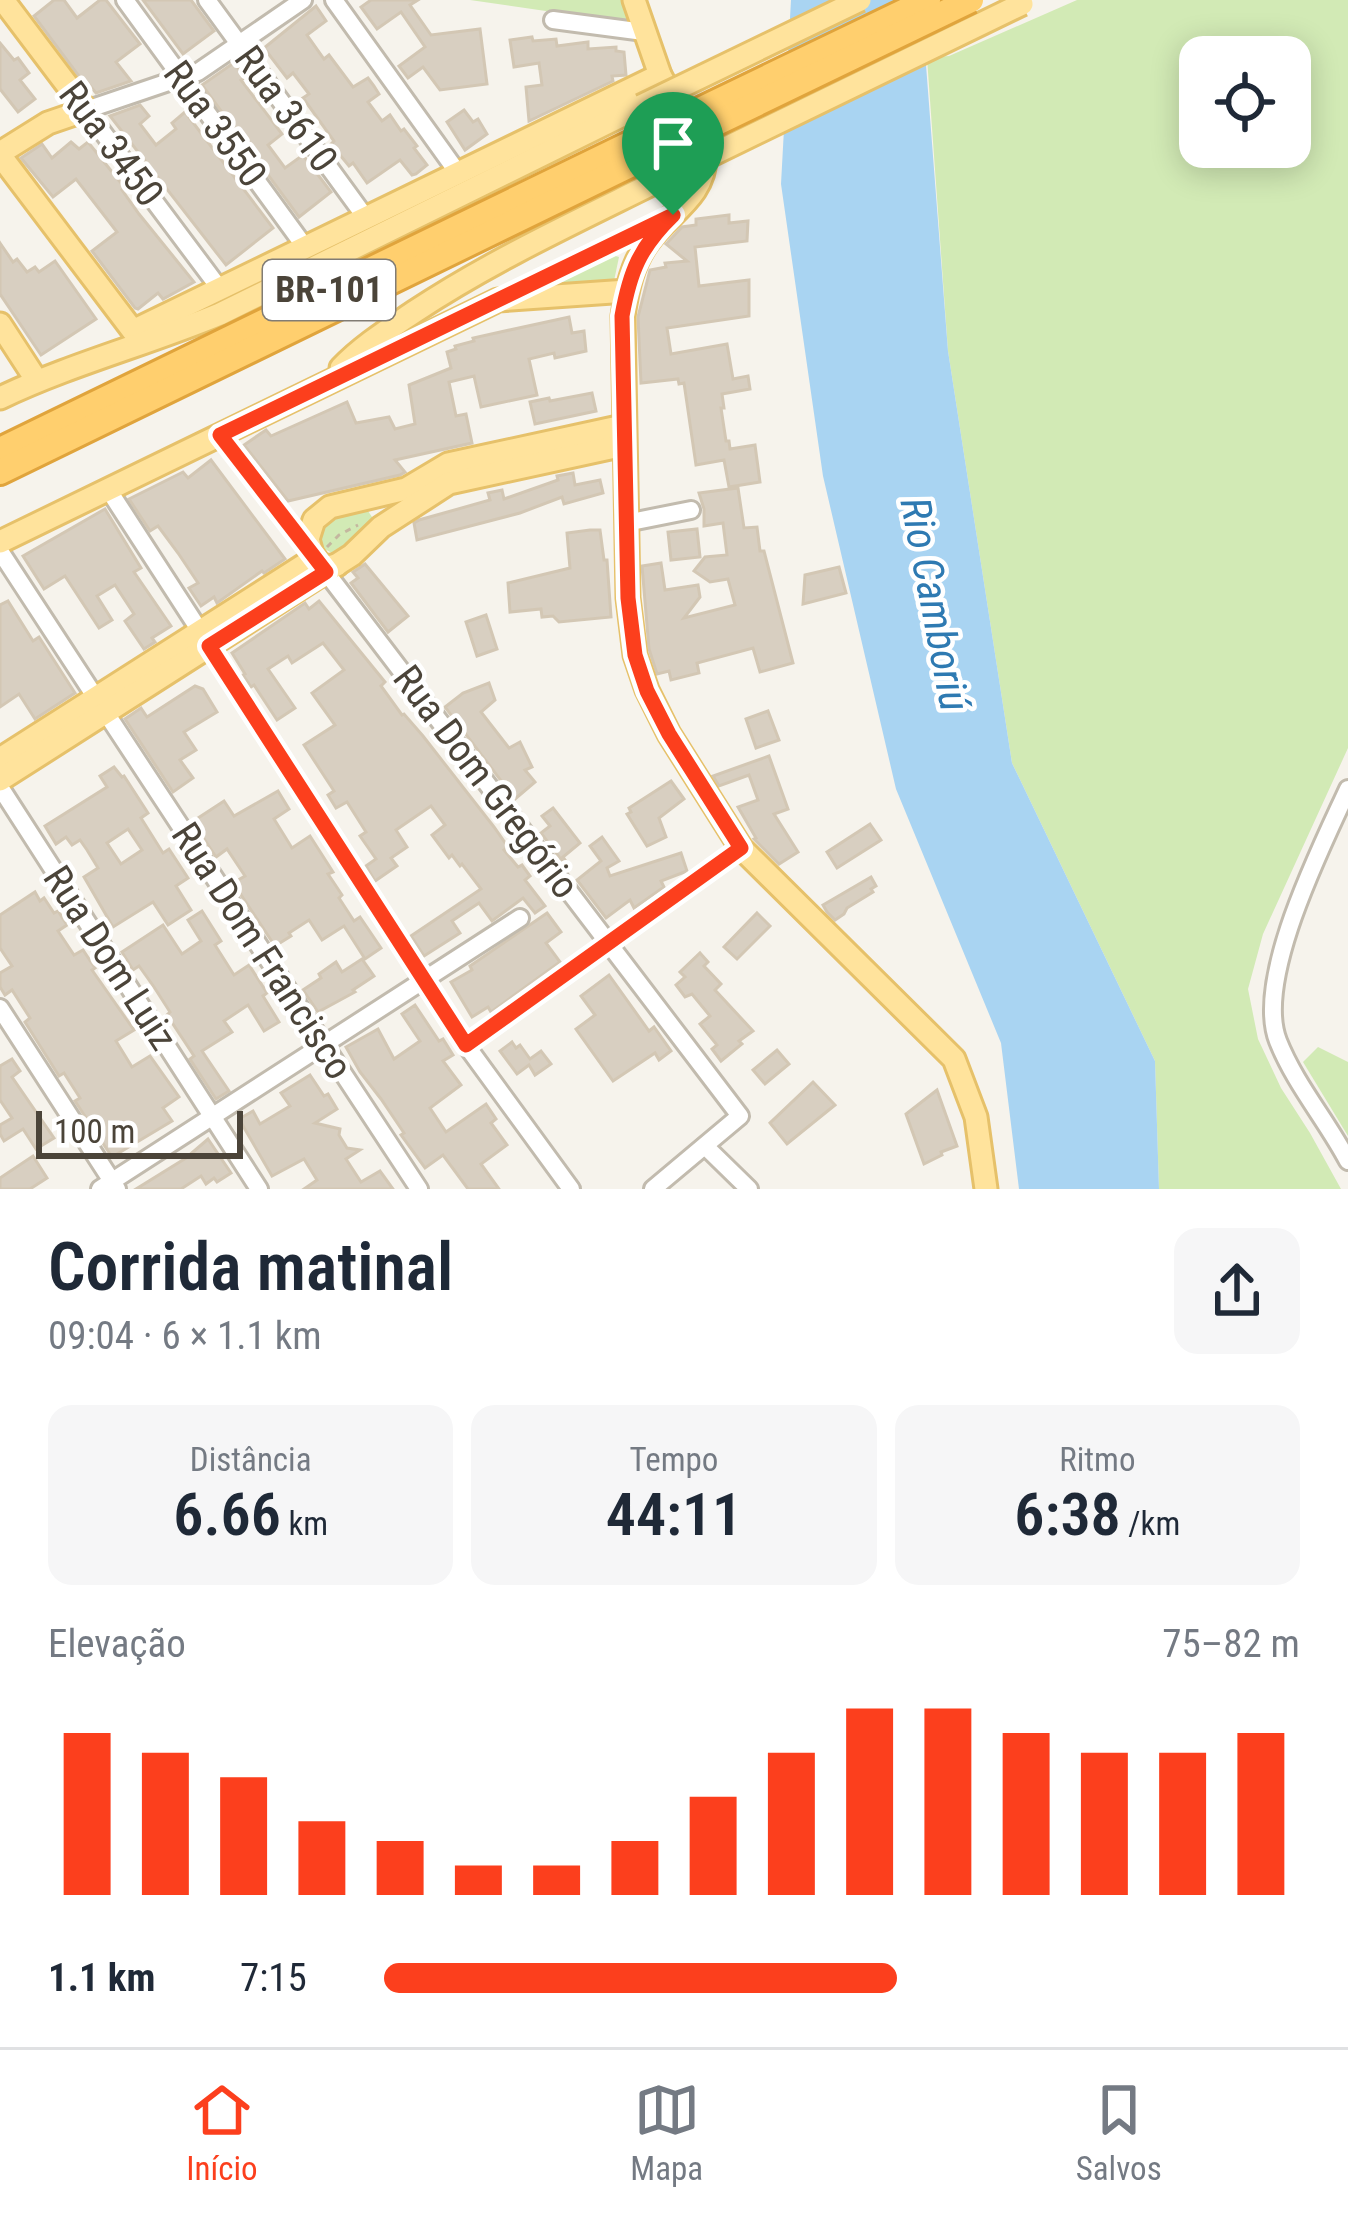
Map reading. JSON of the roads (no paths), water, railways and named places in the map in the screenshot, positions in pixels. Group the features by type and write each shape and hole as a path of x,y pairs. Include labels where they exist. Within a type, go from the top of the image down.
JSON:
{"highway":[{"name":"BR-101","path":"0,472 928,0"},
{"name":"BR-101","path":"0,451 664,138 971,0"},
{"path":"0,483 35,455"}],"main road":[{"name":"Rua 3450","path":"3,0 86,110"},
{"path":"634,0 661,75 706,155 697,189 638,257 622,316 631,632 640,671 669,734 741,848 954,1058 976,1117 986,1189"},
{"path":"0,398 220,314 860,0"},
{"path":"328,382 385,331 504,259 1026,2"},
{"path":"86,110 48,123 0,154 133,331 661,75"},
{"path":"0,542 498,300 627,291"},
{"path":"0,324 37,381"},
{"path":"322,562 308,539 314,520 331,507 406,489 448,464 624,435"},
{"path":"0,759 101,705 322,562 365,545 381,527 448,483 624,435"},
{"path":"362,500 376,506 381,527"},
{"path":"0,784 101,705"}],"street":[{"name":"Rua 3550","path":"125,0 305,247"},
{"name":"Rua 3610","path":"207,0 366,218"},
{"path":"86,110 183,79 303,0"},
{"path":"334,0 458,173"},
{"path":"553,20 644,32"},
{"name":"Rua 3450","path":"86,110 220,289"},
{"path":"498,300 673,215"},
{"name":"Rua Dom Gregório","path":"220,435 322,562 740,1116 705,1146"},
{"path":"108,489 466,1045 571,1189"},
{"path":"626,523 691,510"},
{"name":"Rua Dom Francisco","path":"0,551 418,1189"},
{"name":"Rua Dom Luiz","path":"0,784 259,1189"},
{"path":"1348,789 1284,943 1272,1012 1277,1039 1294,1073 1348,1161"},
{"path":"466,1045 741,848"},
{"path":"0,1008 110,1186 520,918"},
{"path":"653,1189 705,1146 749,1189"}],"water":[{"name":"Rio Camboriú","path":"791,0 921,0 948,351 1012,763 1155,1061 1159,1189 1019,1189 1001,1043 896,789 823,476 781,184"}]}
